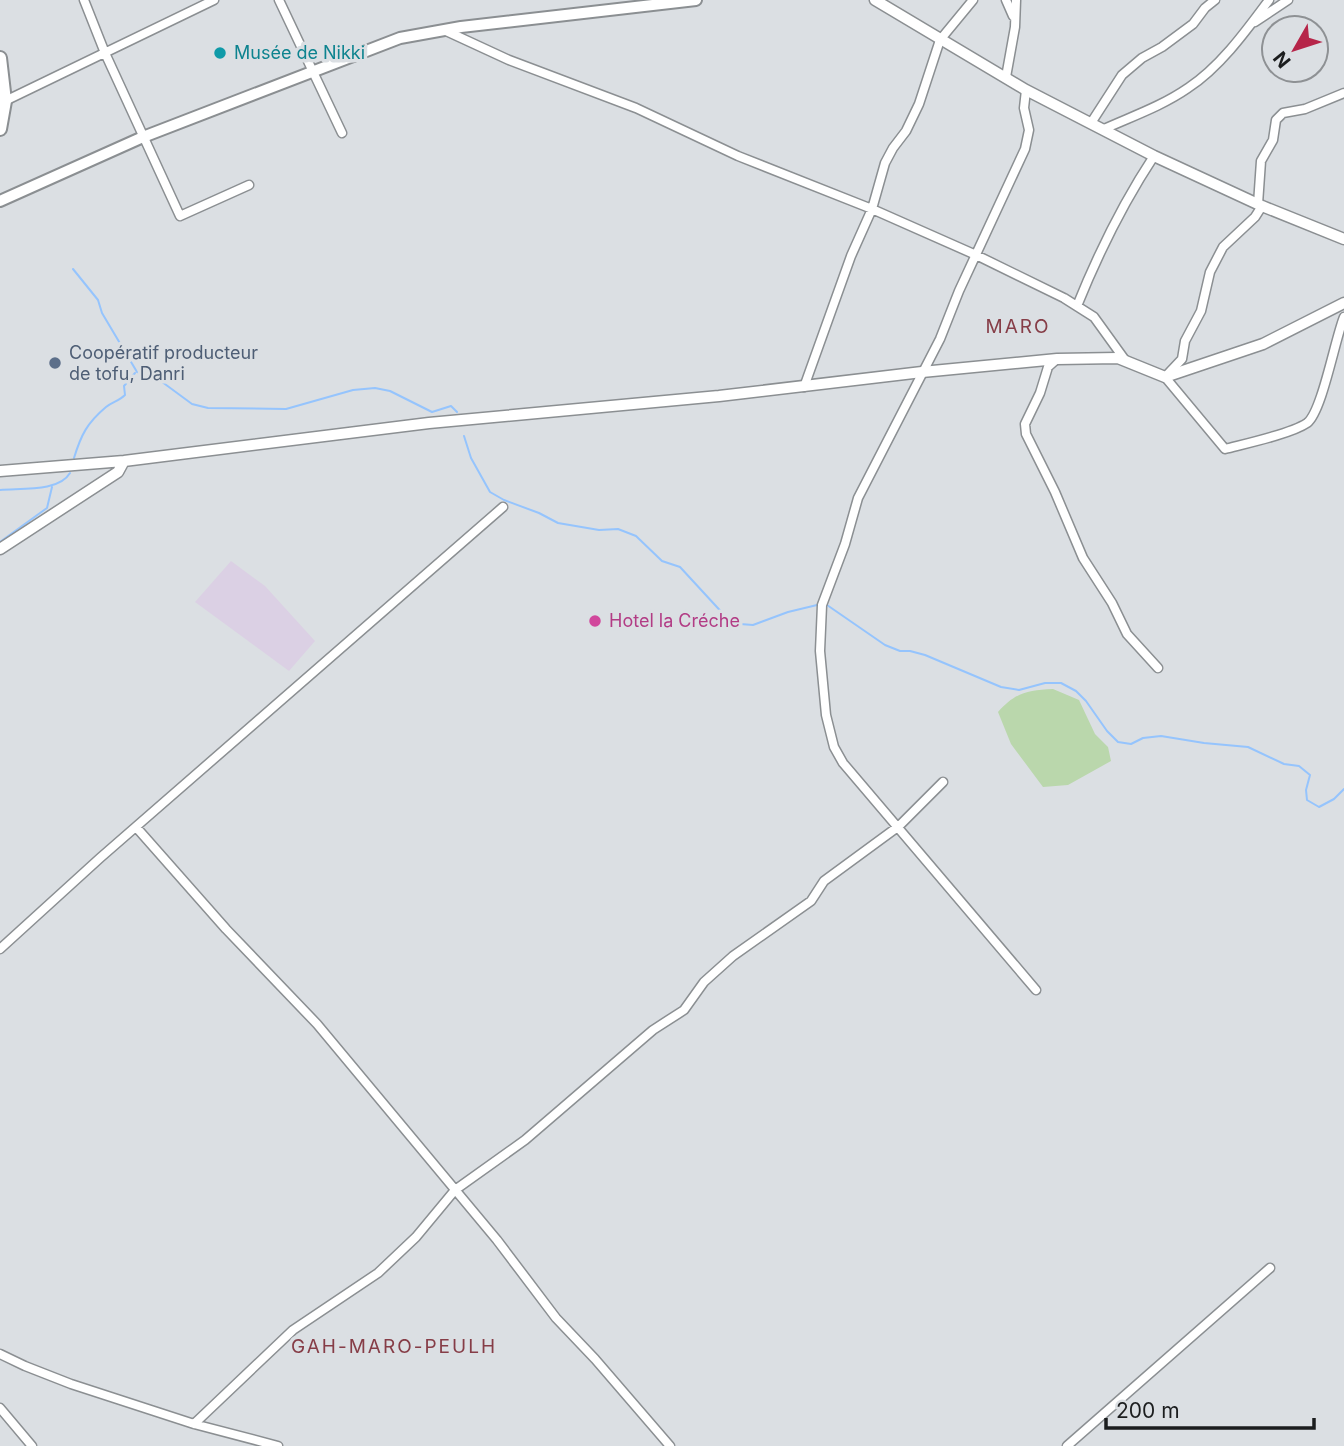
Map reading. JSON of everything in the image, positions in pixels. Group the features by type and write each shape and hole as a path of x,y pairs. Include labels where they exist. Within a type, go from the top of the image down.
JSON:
{"main road":[{"path":"0,201 144,137 400,38 443,30 696,0"},
{"path":"0,58 5,101 0,130"}],"street":[{"path":"84,0 180,216 249,185"},
{"path":"5,101 214,0"},
{"path":"279,0 342,133"},
{"path":"875,0 1027,90 1154,156 1260,205 1344,239"},
{"path":"804,387 851,256 872,209 885,163 892,148 906,131 919,104 940,40 973,0"},
{"path":"1006,0 1014,19"},
{"path":"1006,77 1015,33 1016,0"},
{"path":"1091,122 1122,75 1142,58 1163,47 1193,24 1215,0"},
{"path":"1104,129 1189,88 1212,68 1269,0"},
{"path":"1248,27 1288,0"},
{"path":"443,30 509,60 636,108 738,156 872,209 976,255 1094,317 1125,360"},
{"path":"1027,90 1024,108 1029,130 1025,149 940,339 858,498 845,544 822,605 820,623 826,715 834,747 843,763 1036,990"},
{"path":"1166,377 1182,359 1185,341 1201,311 1210,272 1223,247 1255,217 1260,205 1261,161 1273,140 1276,120 1283,113 1306,109 1344,93"},
{"path":"1077,306 1136,183 1154,156"},
{"path":"1166,377 1263,344 1344,303"},
{"path":"0,471 124,461 429,423 804,387 1057,359 1118,358 1166,377 1225,449 1261,440 1307,423 1317,412 1344,317"},
{"path":"1057,359 1048,367 1040,393 1024,424 1026,434 1055,492 1083,558 1128,634 1158,668"},
{"path":"0,549 118,472 124,461"},
{"path":"0,949 503,507"},
{"path":"194,1424 293,1330 378,1273 416,1237 454,1189 525,1140 653,1030 684,1010 704,982 733,956 811,901 824,881 899,826 943,782"},
{"path":"136,827 226,929 317,1024 497,1240 556,1318 670,1446"},
{"path":"1067,1446 1270,1268"},
{"path":"0,1354 44,1375 194,1424 278,1446"},
{"path":"0,1408 32,1446"}],"shaded area":[{"path":"231,561 265,586 315,641 289,671 195,602"}],"green space":[{"path":"1053,689 1079,700 1095,734 1108,747 1111,761 1068,785 1043,787 1011,744 998,712 1022,694"}],"waterway":[{"path":"73,269 98,300 102,313 137,372 154,376 192,404 208,408 286,409 353,390 375,388 390,391 432,412 451,406 457,412"},
{"path":"74,458 89,424 106,407 125,395 124,386 135,373"},
{"path":"464,436 471,458 490,492 558,523 599,530 618,529 636,536 662,561 680,567 727,618 740,624 753,625 817,605"},
{"path":"0,490 49,486 65,479 70,473"},
{"path":"0,542 47,508 52,487"},
{"path":"827,605 885,645 900,651 925,655 1001,687 1019,690 1045,683 1061,683 1076,691 1086,701 1118,742 1131,744 1143,738 1161,736 1248,747 1284,764 1299,766 1310,775 1306,790 1307,800 1319,807 1334,799 1344,789"}],"place":[{"name":"Musée de Nikki","path":"220,53"},
{"name":"Coopératif producteur de tofu, Danri","path":"55,363"},
{"name":"Hotel la Créche","path":"595,621"}],"district":[{"name":"MARO","path":"1018,326"},
{"name":"GAH-MARO-PEULH","path":"394,1346"}]}
